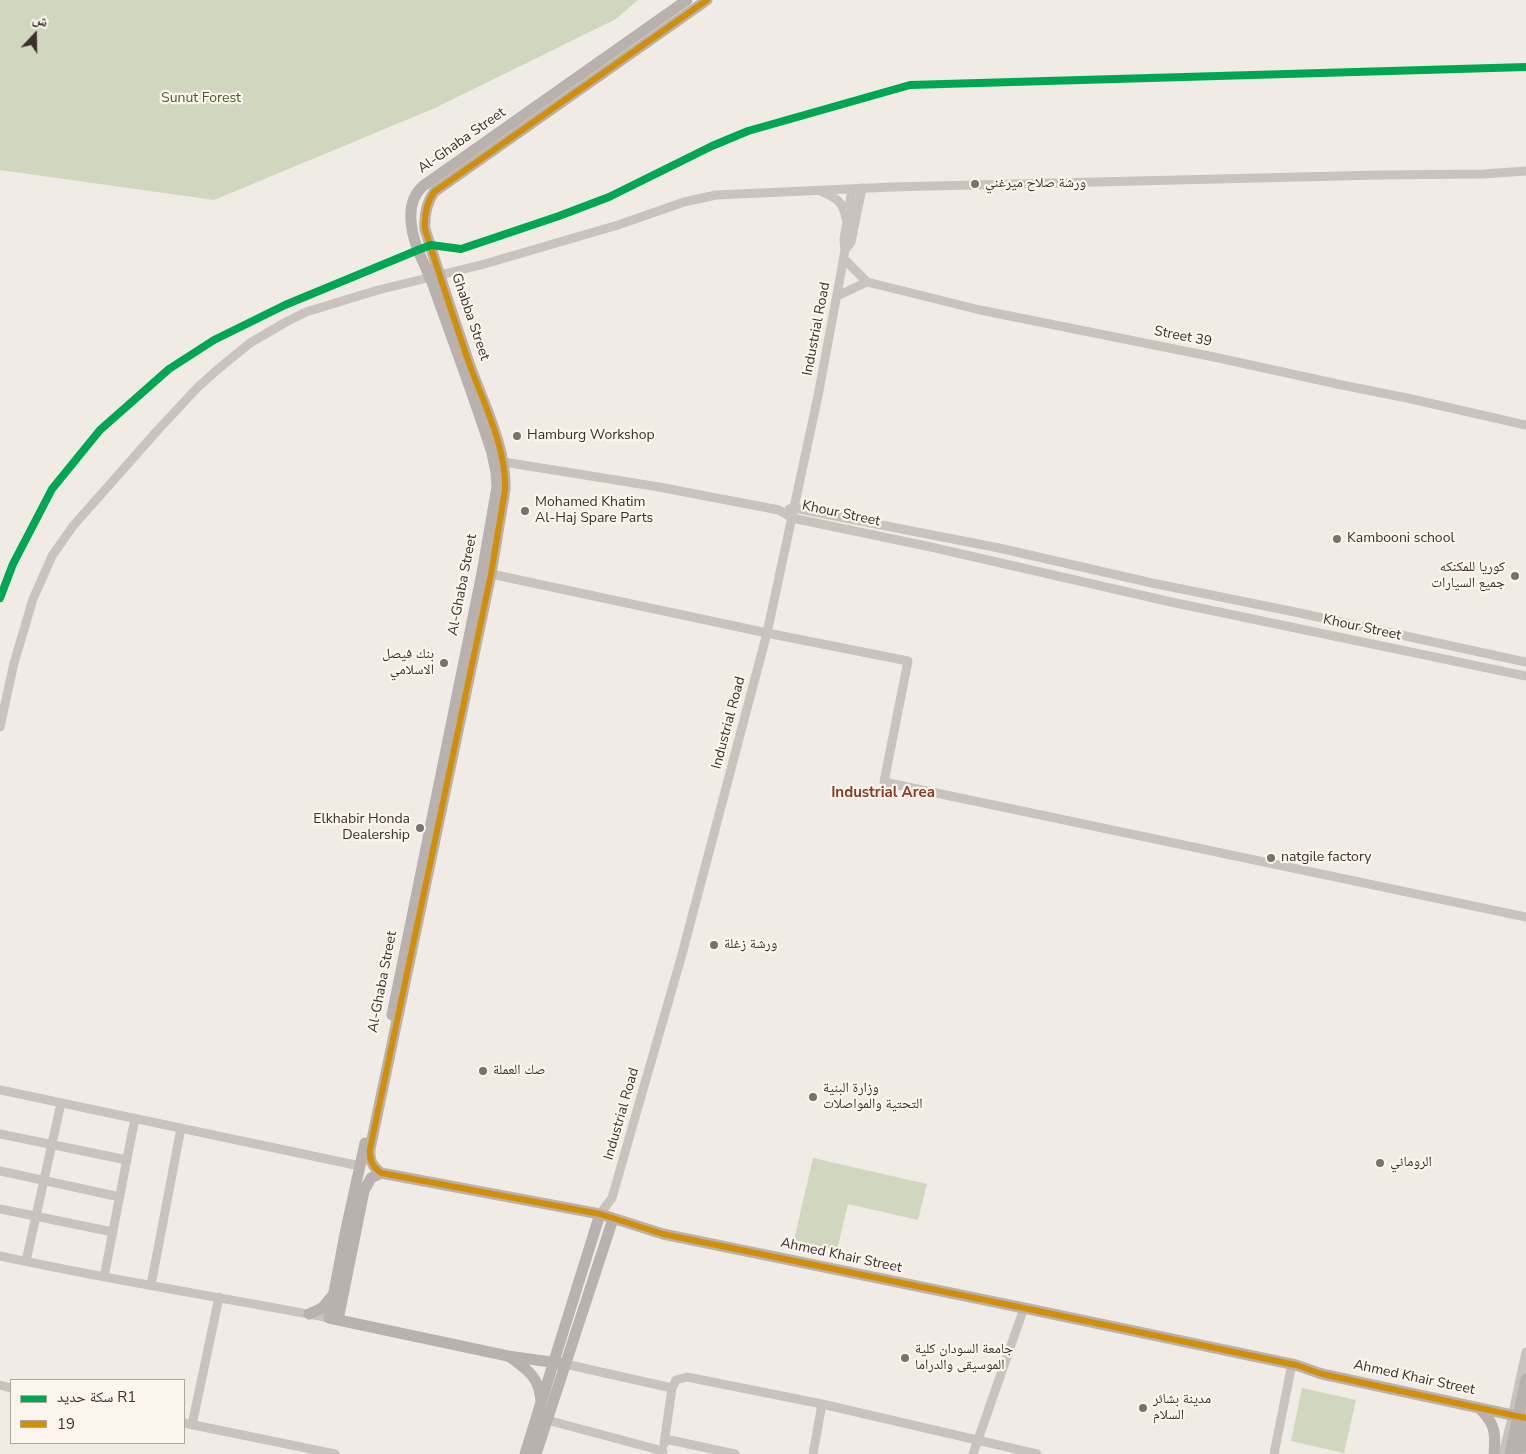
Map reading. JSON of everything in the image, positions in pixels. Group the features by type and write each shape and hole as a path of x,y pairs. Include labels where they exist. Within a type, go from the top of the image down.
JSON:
{"main road":[{"name":"Al-Ghaba Street","path":"334,1319 350,1235 360,1166 384,1058 406,941 482,574 497,487 492,453 435,276 415,241 410,208 418,190 687,0"},
{"name":"Ghabba Street","path":"492,574 505,490 504,462 435,276 425,229 426,206 434,192 707,0"},
{"name":"Al-Ghaba Street","path":"334,1319 334,1294 366,1185 371,1178 381,1173 371,1161 370,1149 492,574"},
{"name":"Ahmed Khair Street","path":"381,1173 600,1214 663,1234 1294,1365 1322,1374 1479,1408 1518,1413"},
{"path":"536,1454 547,1420 560,1363 600,1214"},
{"path":"525,1454 541,1405 560,1363 613,1219"},
{"path":"309,1314 322,1308 334,1294"},
{"path":"334,1319 508,1356 560,1363"},
{"path":"508,1356 530,1371 536,1380 541,1405"},
{"name":"Ahmed Khair Street","path":"1294,1365 1306,1364 1518,1413"},
{"path":"1510,1454 1526,1379"},
{"path":"1479,1408 1494,1426 1494,1454"},
{"path":"1520,1454 1526,1423"}],"street":[{"path":"0,727 14,663 33,599 52,556 73,526 180,405 217,370 250,343 306,312 378,290 481,265 704,197 722,194 862,188 1526,172"},
{"path":"844,255 851,242 862,188"},
{"path":"837,296 867,282 844,255 844,240 852,189"},
{"path":"821,191 842,204 846,225"},
{"name":"Industrial Road","path":"612,1198 683,948 767,633 792,518 844,255"},
{"name":"Street 39","path":"867,282 980,310 1214,357 1526,425"},
{"name":"Khour Street","path":"504,462 659,487 779,510 794,508 999,548 1152,583 1526,662"},
{"name":"Khour Street","path":"779,510 792,518 1171,602 1526,676"},
{"path":"996,562 999,548"},
{"path":"492,574 908,661 884,782 1526,917"},
{"path":"1292,627 1295,612"},
{"path":"0,1090 360,1166"},
{"path":"26,1261 61,1102"},
{"path":"104,1277 135,1118"},
{"path":"151,1285 181,1128"},
{"path":"0,1134 127,1160"},
{"path":"0,1171 120,1197"},
{"path":"600,1214 612,1198"},
{"path":"612,1198 613,1219"},
{"path":"0,1210 113,1232"},
{"path":"0,1256 334,1319"},
{"path":"219,1297 188,1424 336,1454"},
{"path":"973,1454 1024,1308"},
{"path":"1503,1454 1518,1413 1526,1352"},
{"path":"560,1363 672,1388"},
{"path":"1274,1454 1294,1365"},
{"path":"547,1420 662,1453 672,1388 676,1380 687,1376 822,1404 1037,1454"},
{"path":"813,1454 822,1404"},
{"path":"665,1439 735,1454"},
{"path":"1524,1454 1526,1446"}],"green space":[{"name":"Sunut Forest","path":"0,0 638,0 616,19 435,108 214,200 0,170"},
{"path":"813,1158 927,1184 918,1220 848,1204 837,1250 794,1240"},
{"path":"1302,1388 1356,1400 1344,1453 1291,1441"}],"rail line":[{"name":"R1","path":"0,598 13,564 52,489 100,430 169,369 214,340 285,305 431,245 461,249 609,197 712,146 748,131 910,85 1526,67"}],"transit line":[{"name":"19","path":"707,0 434,192 427,205 425,229 469,363 498,442 505,474 505,490 491,574 370,1149 373,1165 381,1173 600,1214 663,1234 1296,1365 1322,1374 1526,1418"}],"place":[{"name":"ورشة صلاح ميرغني","path":"975,184"},
{"name":"Hamburg Workshop","path":"517,436"},
{"name":"Mohamed Khatim Al-Haj Spare Parts","path":"525,511"},
{"name":"Kambooni school","path":"1337,539"},
{"name":"كوريا للمكنكه جميع السيارات","path":"1515,576"},
{"name":"بنك فيصل الاسلامي","path":"444,663"},
{"name":"Elkhabir Honda Dealership","path":"420,828"},
{"name":"natgile factory","path":"1271,858"},
{"name":"ورشة زغلة","path":"714,945"},
{"name":"صك العملة","path":"483,1071"},
{"name":"وزارة البنية التحتية والمواصلات","path":"813,1097"},
{"name":"الروماني","path":"1380,1163"},
{"name":"جامعة السودان كلية الموسيقى والدراما","path":"905,1358"},
{"name":"مدينة بشائر السلام","path":"1143,1408"}],"district":[{"name":"Industrial Area","path":"883,793"}]}
